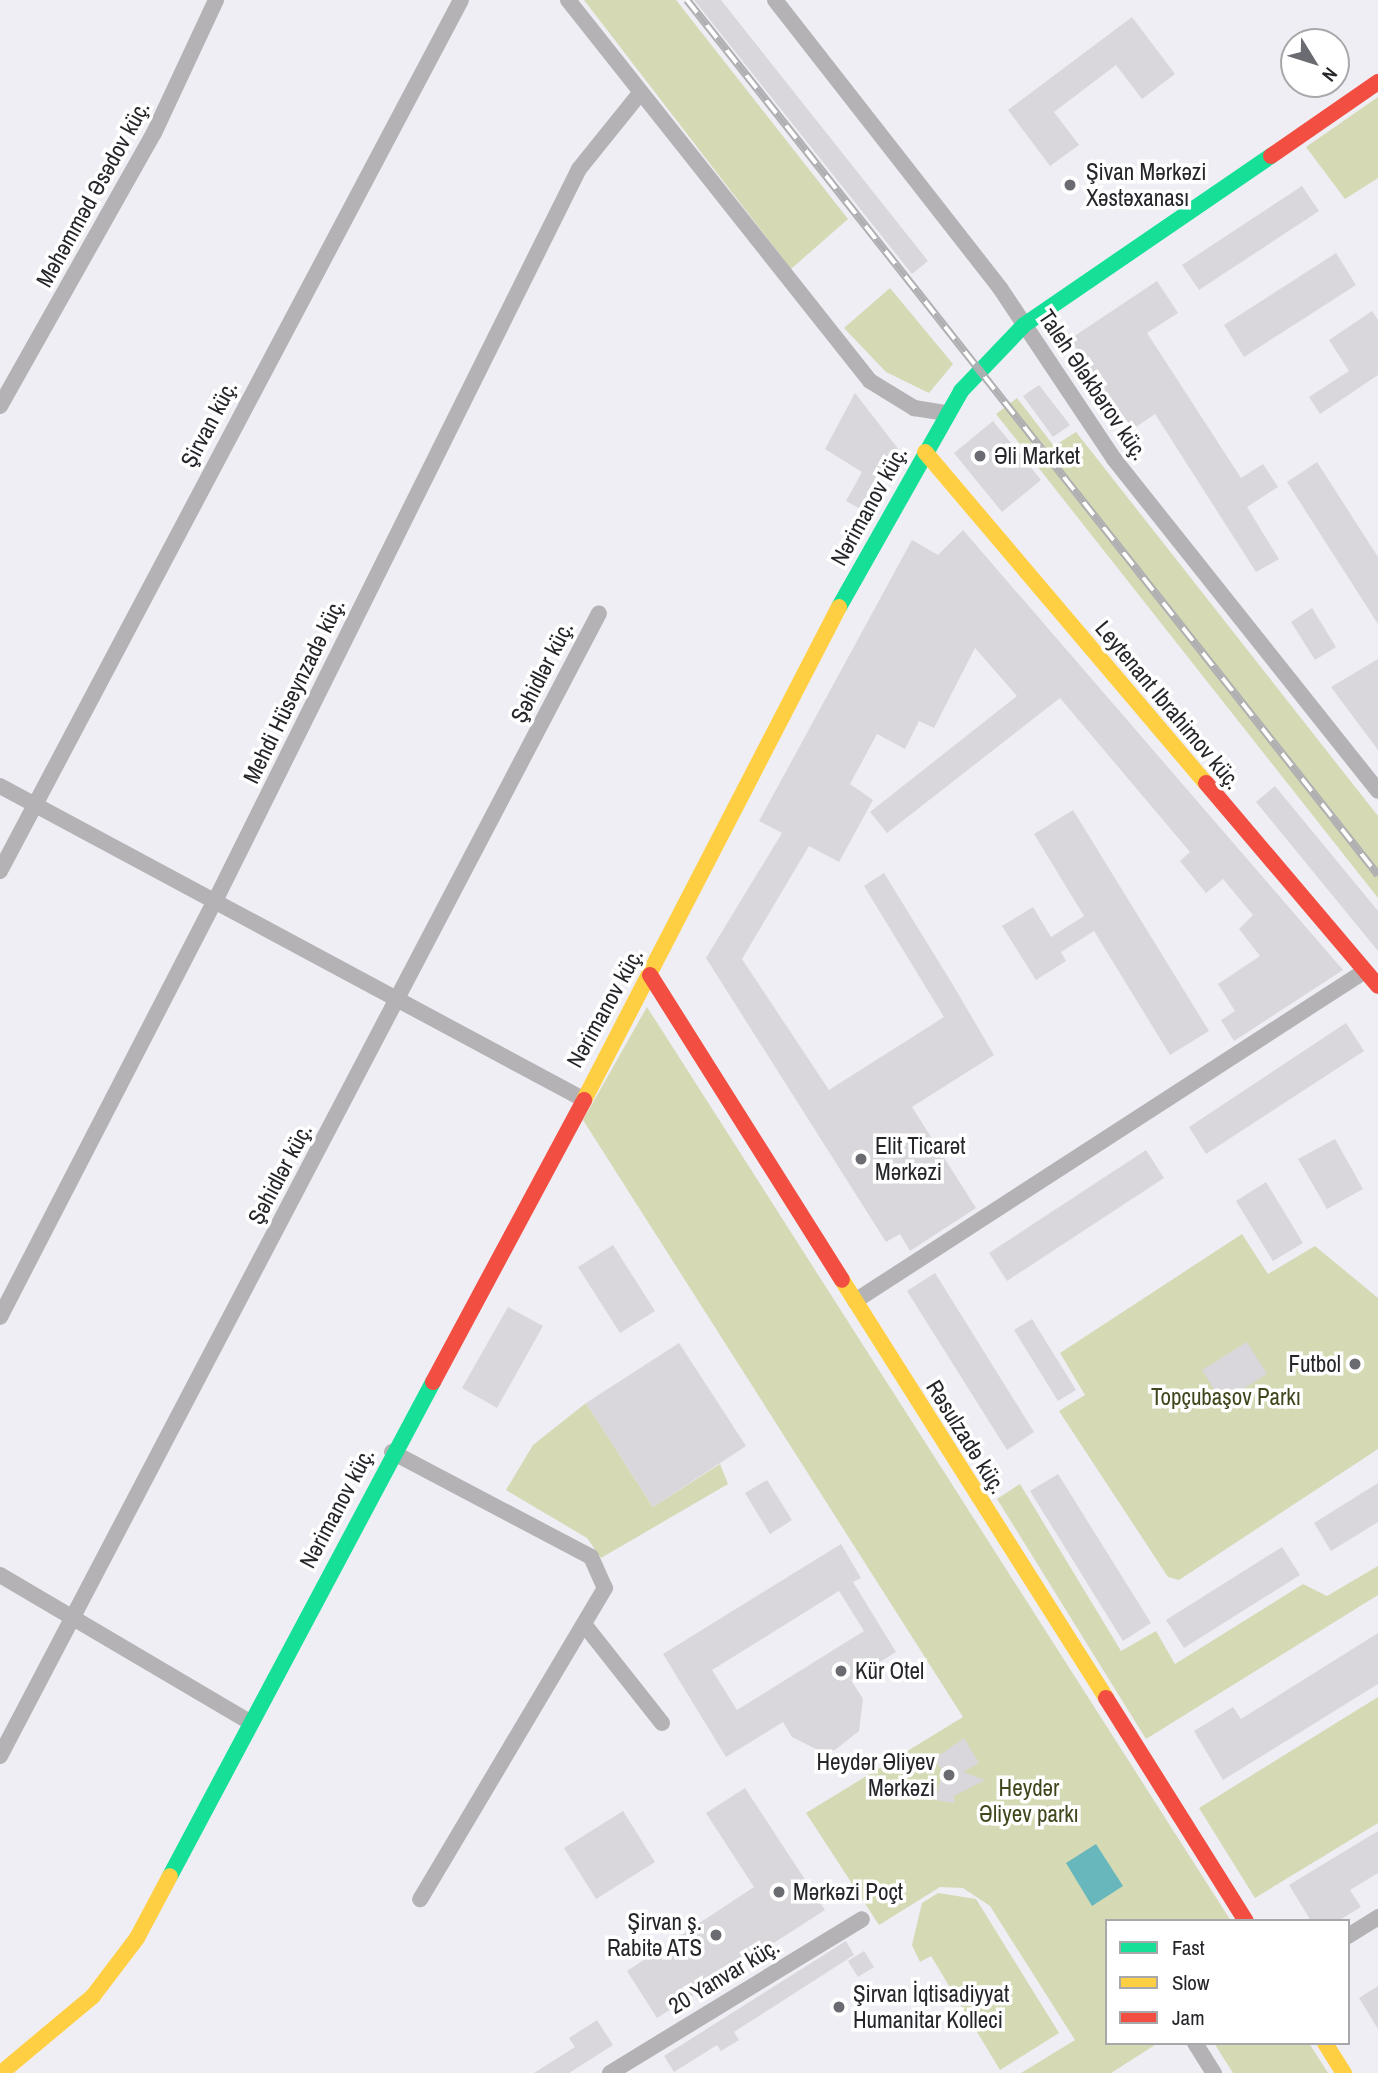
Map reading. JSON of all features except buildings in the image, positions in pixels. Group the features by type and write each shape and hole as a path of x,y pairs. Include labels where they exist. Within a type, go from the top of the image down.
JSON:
{"main road":[{"name":"Nərimanov küç.","path":"1,2073 117,1970 251,1723 581,1098 650,975 925,453 947,413 977,369 1024,325 1378,82"},
{"name":"Leytenant Ibrahimov küç.","path":"925,453 1378,986"},
{"name":"Rəsulzadə küç.","path":"650,975 1245,1919"},
{"path":"1326,2045 1344,2073"}],"street":[{"name":"Məhəmməd Əsədov küç.","path":"0,406 142,156 216,0"},
{"name":"Şirvan küç.","path":"0,871 461,0"},
{"path":"568,0 870,381 914,408 947,413"},
{"name":"Taleh Ələkbərov küç.","path":"775,0 1024,325 1114,459 1378,791"},
{"name":"Mehdi Hüseynzadə küç.","path":"0,1317 214,903 579,169 640,93"},
{"name":"Şəhidlər küç.","path":"0,1756 599,612"},
{"path":"0,786 581,1098"},
{"path":"855,1301 1365,971"},
{"path":"392,1452 591,1557 605,1588 587,1628 419,1899"},
{"path":"0,1575 74,1616 251,1723"},
{"path":"587,1628 662,1723"},
{"path":"1350,1935 1378,1917"},
{"name":"20 Yanvar küç.","path":"610,2073 862,1919"},
{"path":"1196,2045 1214,2073"}],"green space":[{"path":"584,0 676,0 848,219 791,269"},
{"path":"1378,97 1378,178 1345,199 1306,147"},
{"path":"890,288 953,364 929,393 886,372 844,328"},
{"path":"1017,398 1054,446 1076,432 1378,816 1378,898 996,414"},
{"name":"Heydər Əliyev parkı","path":"647,1007 1230,1919 1105,1919 1105,2045 1155,2045 1111,2073 1021,2073 1075,2040 990,1906 963,1888 940,1887 879,1925 806,1813 963,1717 583,1120"},
{"name":"Topçubaşov Parkı","path":"1242,1234 1268,1274 1315,1246 1378,1298 1378,1449 1179,1580 1168,1577 1059,1411 1085,1395 1060,1353"},
{"path":"586,1403 653,1507 720,1464 728,1484 601,1558 587,1538 506,1490 533,1445"},
{"path":"1020,1484 1121,1651 1156,1631 1175,1664 1303,1584 1327,1596 1378,1566 1378,1595 1146,1739 997,1499"},
{"path":"1378,1697 1378,1823 1255,1898 1199,1808"},
{"path":"938,1893 976,1899 1059,2033 1000,2070 931,1956 920,1962 912,1945 922,1903"},
{"path":"1215,2045 1310,2045 1328,2073 1233,2073"}],"water":[{"path":"1096,1844 1123,1886 1092,1906 1066,1863"}],"railway":[{"path":"687,0 1378,875"}],"traffic: fast":[{"path":"839,607 961,391 1024,325 1271,156"},
{"path":"170,1876 433,1382"}],"traffic: slow":[{"path":"925,452 1206,783"},
{"path":"584,1100 839,607"},
{"path":"842,1280 1106,1698"},
{"path":"1,2073 93,1996 137,1938 170,1876"},
{"path":"1326,2045 1344,2073"}],"traffic: jam":[{"path":"1271,156 1378,82"},
{"path":"1206,783 1378,986"},
{"path":"650,975 842,1280"},
{"path":"433,1382 584,1100"},
{"path":"1106,1698 1245,1919"}],"place":[{"name":"Şivan Mərkəzi Xəstəxanası","path":"1070,185"},
{"name":"Əli Market","path":"980,456"},
{"name":"Elit Ticarət Mərkəzi","path":"861,1159"},
{"name":"Futbol","path":"1355,1364"},
{"name":"Kür Otel","path":"841,1671"},
{"name":"Heydər Əliyev Mərkəzi","path":"949,1775"},
{"name":"Mərkəzi Poçt","path":"779,1892"},
{"name":"Şirvan ş. Rabitə ATS","path":"716,1935"},
{"name":"Şirvan İqtisadiyyat Humanitar Kolleci","path":"839,2007"}]}
